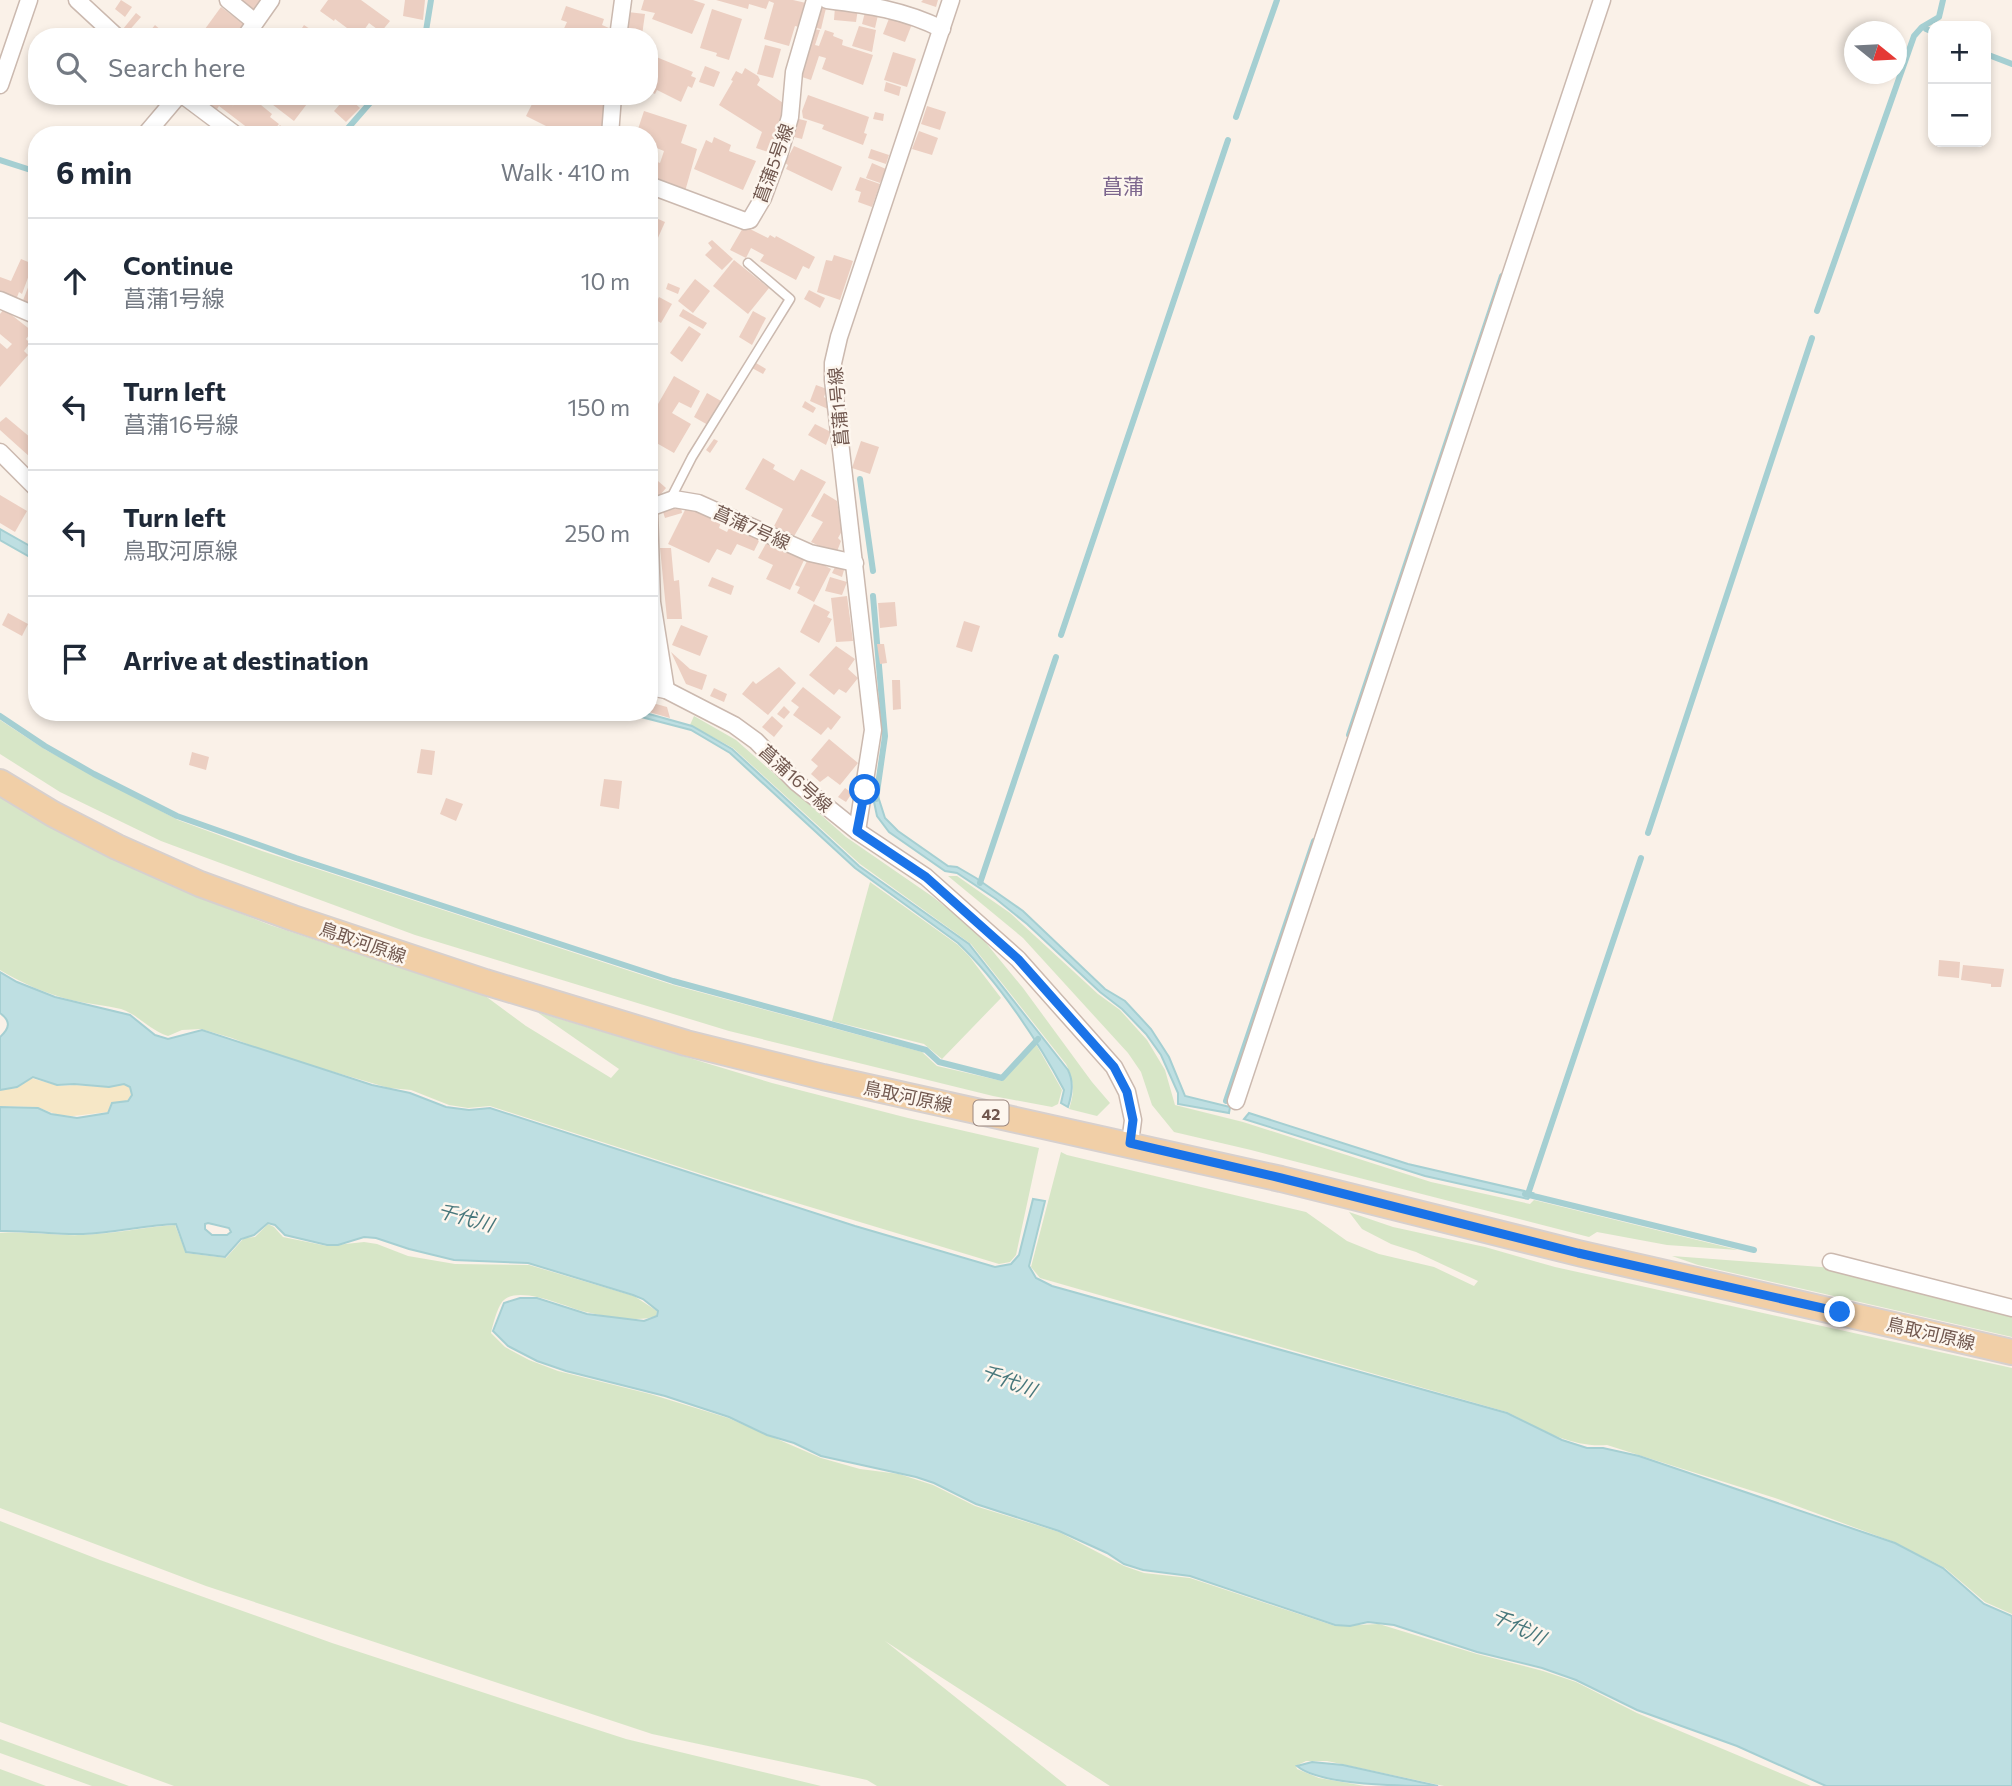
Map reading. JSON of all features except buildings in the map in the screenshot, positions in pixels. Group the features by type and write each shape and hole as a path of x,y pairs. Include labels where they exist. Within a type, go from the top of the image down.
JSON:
{"main road":[{"name":"鳥取河原線","path":"0,782 53,814 117,847 200,884 485,982 673,1040 750,1060 1281,1178 1578,1253 2012,1352"}],"street":[{"path":"0,85 29,0"},
{"path":"77,0 107,28"},
{"path":"229,0 255,22"},
{"path":"251,28 271,0"},
{"path":"619,28 623,0"},
{"name":"菖蒲5号線","path":"658,188 745,221 750,220 763,198 779,155 790,117 794,72 815,0"},
{"path":"827,0 879,6 925,20 942,29"},
{"name":"菖蒲1号線","path":"857,831 873,730 833,380 835,351 951,0"},
{"path":"1236,1101 1602,0"},
{"path":"153,126 170,105"},
{"path":"199,105 225,126"},
{"path":"611,126 612,105"},
{"path":"0,300 28,312"},
{"path":"0,452 28,478"},
{"path":"658,505 670,500"},
{"name":"菖蒲7号線","path":"670,500 698,503 810,553 855,562"},
{"path":"658,640 666,690"},
{"name":"菖蒲16号線","path":"658,689 666,690 734,725 756,741 796,782 857,831 926,877 1018,959 1114,1067 1127,1092 1133,1120 1130,1143"},
{"path":"1831,1262 2012,1308"}],"lane":[{"path":"670,500 692,457 790,299 748,263"}],"green space":[{"path":"694,716 736,740 846,837 933,897 977,932 1110,1103 1097,1116 1069,1109 1073,1086 1066,1064 971,944 860,864 733,748 690,725"},
{"path":"0,720 46,750 178,820 262,851 673,985 922,1052 937,1066 1002,1081 1036,1044 1062,1090 1058,1104 1052,1107 993,1096 729,1031 415,935 161,841 60,792 0,754"},
{"path":"0,795 47,825 130,867 194,895 270,925 484,995 526,1026 611,1078 619,1069 537,1012 772,1083 1039,1148 1016,1255 1010,1262 999,1264 717,1179 490,1106 468,1108 449,1105 411,1090 389,1088 279,1056 201,1029 182,1030 168,1036 121,1009 71,1000 25,984 0,970"},
{"path":"948,876 957,876 1010,913 1098,994 1120,1010 1147,1040 1165,1070 1175,1105 1243,1122 1431,1182 1530,1204 1534,1200 1738,1250 1667,1245 1597,1232 1589,1237 1174,1132 1152,1105 1141,1072 1128,1053 1023,938"},
{"path":"870,882 958,945 1001,998 942,1059 924,1044 832,1021"},
{"path":"1061,1152 1306,1212 1347,1241 1379,1254 1434,1267 1474,1286 1478,1281 1362,1229 1349,1212 1393,1227 1485,1247 1555,1267 2012,1368 2012,1614 1985,1602 1945,1568 1894,1542 1775,1498 1607,1445 1568,1440 1507,1412 1040,1278 1031,1267"},
{"path":"268,1224 283,1237 327,1246 364,1242 408,1256 455,1264 529,1265 634,1296 657,1311 656,1316 640,1319 611,1317 543,1298 519,1295 509,1297 500,1305 491,1333 505,1347 558,1371 650,1394 728,1418 821,1458 860,1469 899,1474 933,1485 975,1506 1059,1532 1124,1566 1144,1573 1190,1578 1335,1626 1379,1624 1576,1682 1637,1713 1811,1786 1444,1786 1327,1761 1306,1761 1296,1766 1297,1769 1319,1778 1365,1786 1110,1786 885,1641 1067,1786 877,1786 867,1780 652,1734 206,1586 0,1508 0,1233 82,1235 175,1225 186,1253 226,1258 244,1238 255,1237"},
{"path":"1672,1256 1834,1268 2012,1311 2012,1337 1698,1265"},
{"path":"0,1521 100,1560 332,1643 626,1739 821,1786 174,1786 0,1722"},
{"path":"0,1739 129,1786 92,1786 0,1753"},
{"path":"0,1769 46,1786 0,1786"}],"sand":[{"path":"31,1078 59,1086 103,1087 123,1084 130,1088 131,1095 127,1101 111,1103 108,1112 73,1116 58,1115 37,1107 0,1106 0,1090 17,1088"}],"water":[{"path":"0,529 28,545 28,556 0,540"},
{"path":"658,716 692,726 732,749 859,866 969,944 1068,1070 1072,1088 1068,1107 1061,1103 1064,1090 1030,1032 988,975 958,943 855,868 730,753 691,730 656,721"},
{"path":"876,790 885,818 898,831 948,866 957,867 976,878 1023,911 1105,989 1125,1001 1151,1029 1169,1057 1185,1096 1230,1107 1229,1113 1178,1104 1178,1093 1161,1055 1146,1034 1122,1009 996,899 957,873 945,871 889,832 877,816 873,797"},
{"name":"千代川","path":"0,972 55,997 130,1015 155,1035 168,1039 202,1030 372,1085 410,1093 446,1107 469,1110 490,1108 855,1226 995,1267 1011,1264 1019,1255 1033,1199 1045,1201 1029,1266 1036,1278 1052,1286 1507,1413 1562,1440 1587,1448 1603,1448 1639,1456 1895,1543 1943,1568 1984,1604 2012,1616 2012,1786 1826,1786 1737,1746 1637,1710 1576,1680 1542,1668 1477,1652 1394,1625 1368,1622 1350,1626 1335,1625 1190,1576 1143,1570 1124,1564 1107,1553 1059,1531 976,1504 934,1483 821,1456 729,1417 665,1396 537,1361 508,1346 493,1331 504,1303 520,1298 537,1298 587,1314 644,1321 657,1316 658,1311 633,1295 528,1263 454,1260 376,1238 364,1237 338,1245 327,1245 285,1235 275,1225 268,1223 254,1235 241,1239 225,1257 186,1252 176,1224 83,1234 0,1231 0,1107 38,1108 51,1114 77,1118 108,1113 112,1103 128,1101 132,1095 130,1087 124,1084 109,1087 57,1085 33,1077 17,1087 0,1090 0,1037 8,1025 0,1013","holes":["205,1224 229,1228 231,1232 227,1235 212,1235 205,1229"]},
{"path":"1249,1113 1408,1164 1533,1193 1528,1199 1425,1176 1244,1119"},
{"path":"1312,1762 1343,1765 1438,1786 1343,1781 1309,1773 1297,1766"}],"waterway":[{"path":"426,28 431,0"},
{"path":"1236,117 1277,0"},
{"path":"1817,311 1914,36 1922,27 1939,17 1943,0"},
{"path":"1991,56 2012,64"},
{"path":"350,126 368,105"},
{"path":"1061,635 1228,140"},
{"path":"0,160 28,169"},
{"path":"1349,735 1502,276"},
{"path":"1648,833 1812,338"},
{"path":"860,479 873,571"},
{"path":"873,596 885,736 876,799"},
{"path":"980,883 1056,657"},
{"path":"0,716 94,774 177,816 296,858 673,981 926,1050 939,1062 1002,1078 1038,1039"},
{"path":"1226,1101 1314,841"},
{"path":"1528,1194 1641,858"},
{"path":"1525,1194 1754,1250"}],"district":[{"name":"菖蒲","path":"1123,185"}],"route":[{"path":"865,790 857,831 926,877 1018,959 1114,1067 1127,1092 1133,1120 1130,1143 1578,1253 1840,1312"}]}
